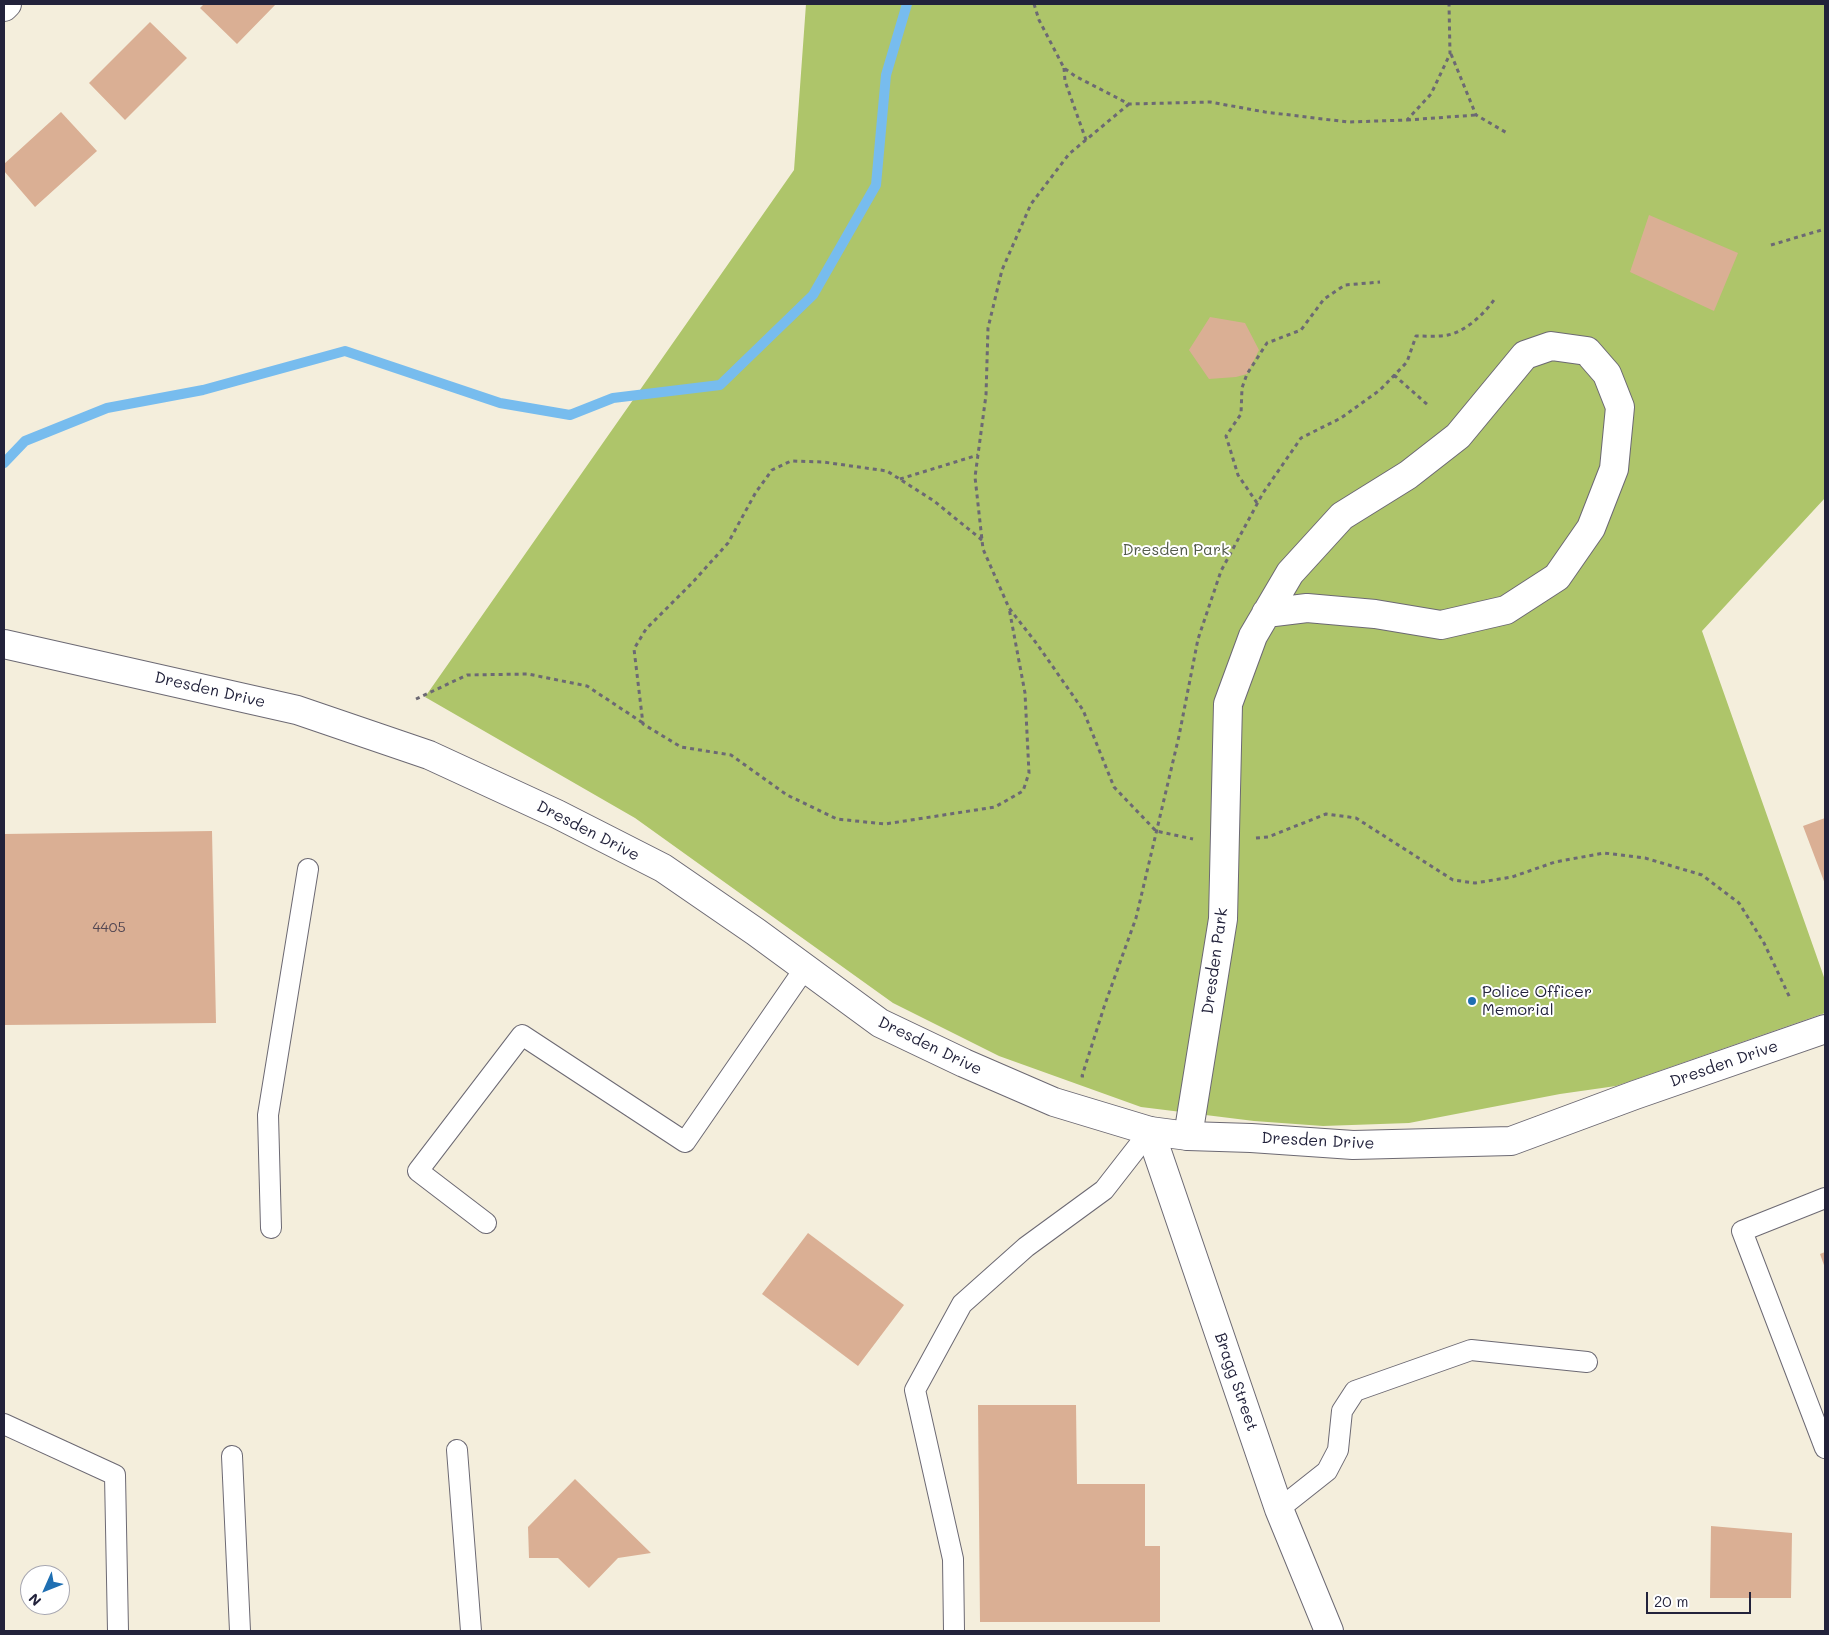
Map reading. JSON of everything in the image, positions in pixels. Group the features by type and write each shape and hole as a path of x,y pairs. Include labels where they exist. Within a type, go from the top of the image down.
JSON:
{"street":[{"path":"4,7 7,4"},
{"name":"Dresden Park","path":"1188,1136 1223,919 1228,704 1253,636 1266,613 1290,573 1342,516 1408,476 1458,436 1525,355 1551,346 1587,351 1607,374 1620,407 1614,469 1591,528 1557,577 1506,610 1442,625 1375,614 1307,608 1266,613"},
{"name":"Dresden Drive","path":"4,644 296,710 429,755 557,814 662,868 880,1023 1054,1102 1150,1131 1188,1136 1353,1145 1510,1141 1825,1029"},
{"name":"Bragg Street","path":"1150,1131 1279,1509 1329,1631"}],"lane":[{"path":"271,1228 268,1115 308,869"},
{"path":"486,1223 418,1171 522,1036 685,1142 805,968"},
{"path":"954,1631 953,1558 915,1390 962,1304 1026,1247 1104,1190 1150,1131"},
{"path":"1825,1198 1742,1231 1825,1448"},
{"path":"1279,1509 1327,1471 1338,1450 1342,1411 1355,1391 1471,1350 1587,1362"},
{"path":"4,1424 115,1475 118,1631"},
{"path":"458,1450 471,1631"},
{"path":"232,1456 240,1631"}],"path":[{"path":"1034,4 1039,20 1064,68 1065,81 1086,140"},
{"path":"1449,4 1450,54 1476,114 1507,133"},
{"path":"1407,120 1431,94 1450,54"},
{"path":"1064,68 1075,76 1129,104 1210,102 1265,112 1348,122 1407,120 1476,114"},
{"path":"416,699 467,675 528,674 587,686 680,747 731,755 787,796 837,819 885,824 995,807 1023,791 1029,773 1025,693 1008,608 983,549 975,477 986,395 988,328 1002,270 1031,204 1069,154 1129,104"},
{"path":"1771,245 1825,229"},
{"path":"1257,503 1238,476 1226,436 1241,414 1242,388 1247,374 1267,343 1301,330 1324,299 1345,285 1380,282"},
{"path":"1394,375 1429,406"},
{"path":"900,479 978,454"},
{"path":"644,724 634,649 646,629 692,583 728,543 756,492 772,470 791,461 823,462 887,471 934,501 982,540"},
{"path":"1008,608 1038,644 1084,710 1114,787 1156,831 1198,840"},
{"path":"1253,838 1268,837 1326,814 1356,818 1453,880 1475,883 1512,877 1555,862 1604,852 1645,858 1702,875 1740,903 1764,944 1790,998"}],"green space":[{"name":"Dresden Park","path":"806,4 1825,4 1825,498 1702,631 1825,980 1825,1013 1616,1086 1560,1094 1409,1123 1323,1126 1254,1121 1141,1107 999,1056 893,1003 635,818 425,697 794,170"}],"building":[{"path":"204,4 276,4 237,44 200,8"},
{"path":"150,22 187,58 125,120 89,83"},
{"path":"61,112 97,151 35,207 4,171 4,164"},
{"path":"1649,215 1738,253 1714,311 1630,272"},
{"path":"1210,317 1245,323 1259,350 1247,374 1236,377 1209,379 1189,350"},
{"path":"1825,818 1825,884 1803,826"},
{"path":"212,831 216,1023 4,1025 4,834"},
{"path":"808,1233 904,1305 858,1366 762,1294"},
{"path":"1825,1252 1825,1268 1820,1254"},
{"path":"978,1405 1076,1405 1077,1484 1145,1484 1145,1546 1160,1546 1160,1622 980,1622"},
{"path":"575,1479 651,1553 618,1558 589,1588 558,1558 529,1558 528,1527"},
{"path":"1711,1526 1792,1533 1791,1598 1710,1598"}],"waterway":[{"path":"4,463 25,441 107,408 203,390 345,351 500,403 570,415 613,398 720,385 813,295 876,185 886,75 907,4"}],"place":[{"name":"Police Officer Memorial","path":"1472,1001"}]}
